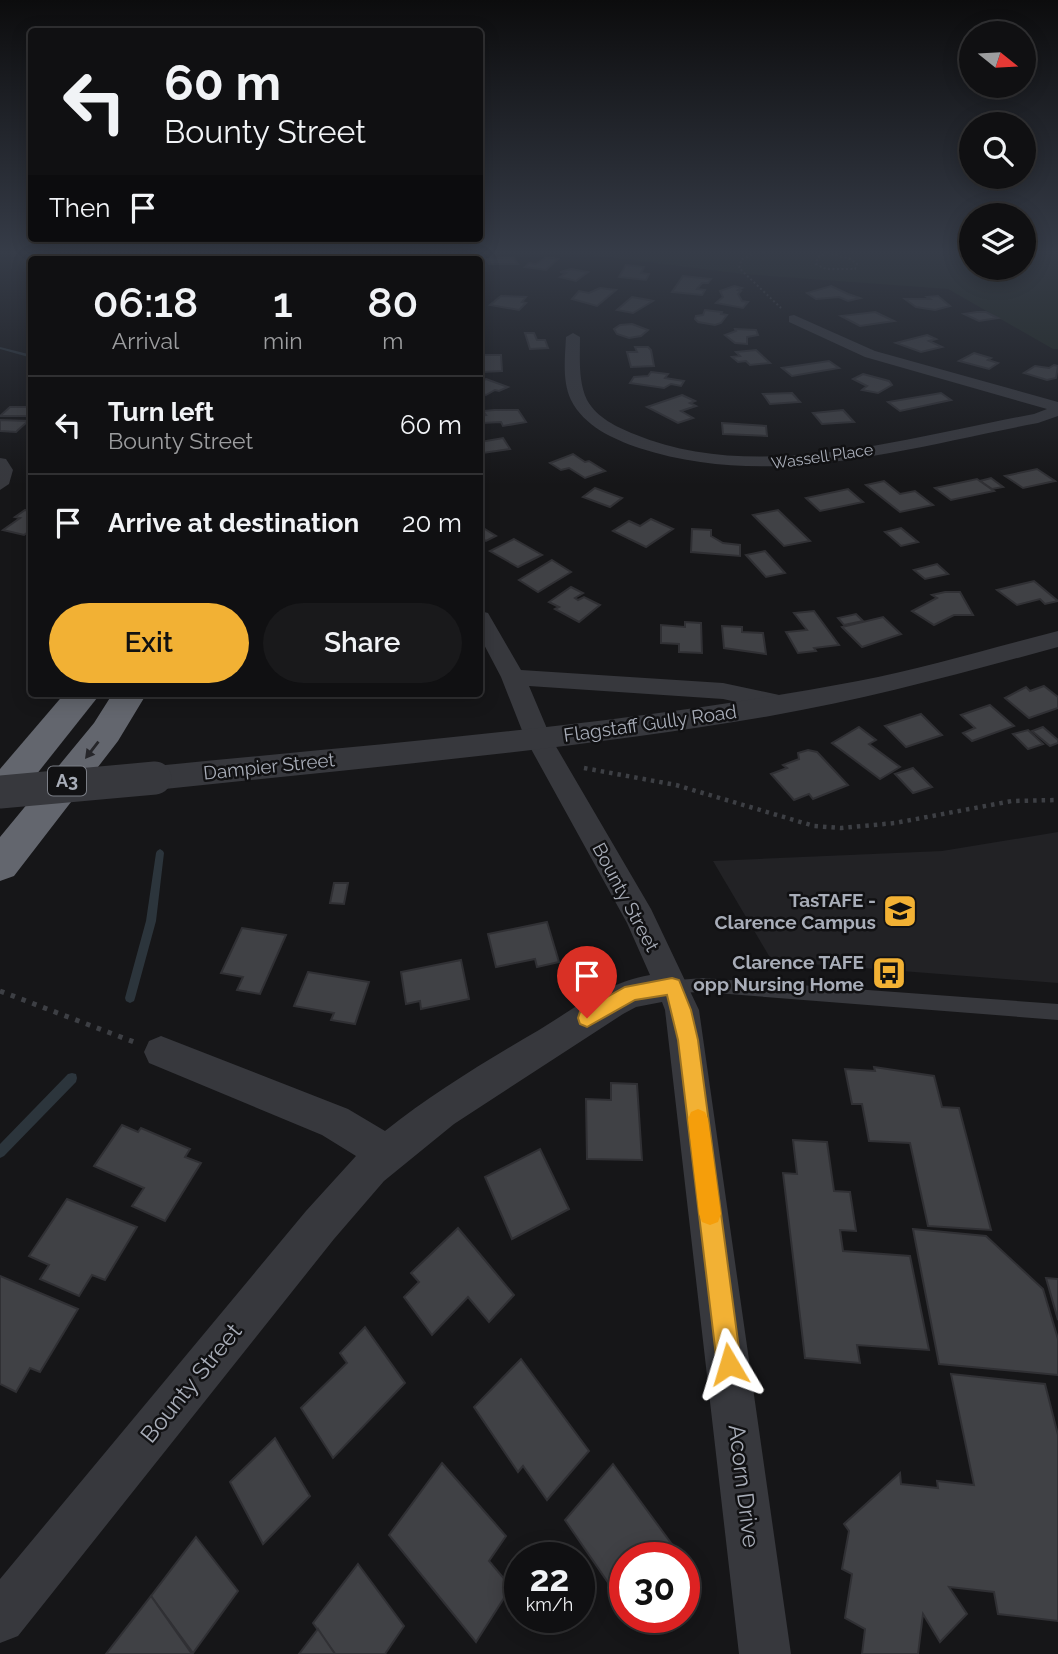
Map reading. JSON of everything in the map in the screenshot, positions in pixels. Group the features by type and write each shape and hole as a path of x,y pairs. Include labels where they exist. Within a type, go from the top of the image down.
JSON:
{"highway":[{"name":"A3","path":"0,793 81,697"},
{"name":"A3","path":"0,865 106,732 128,697"}],"street":[{"path":"820,330 870,354 1058,409"},
{"name":"Wassell Place","path":"573,337 574,382 584,409 595,419 653,447 706,460 751,464 811,461 1038,418 1058,409"},
{"path":"0,463 4,470 0,484"},
{"name":"Flagstaff Gully Road","path":"483,623 513,677 538,738 784,704 860,690 1058,639"},
{"name":"Flagstaff Gully Road","path":"513,677 723,691 784,704"},
{"name":"Dampier Street","path":"0,793 538,738"},
{"name":"Bounty Street","path":"0,1618 320,1225 351,1188 387,1153 423,1125 611,1003 632,993 672,986 640,918 538,738"},
{"name":"Acorn Drive","path":"672,986 682,1010 688,1040 765,1654"},
{"path":"161,1052 335,1122 387,1153"}],"lane":[{"path":"672,986 703,985 1058,1012"}],"path":[{"path":"583,768 676,785 814,826 841,828 895,823 1012,801 1058,800"},
{"path":"0,991 161,1052"}],"shaded area":[{"path":"1020,330 1058,330 1058,349 1053,349"},
{"name":"TasTAFE - Clarence Campus","path":"1058,832 1058,983 772,961 713,861 942,851"}],"building":[{"path":"615,330 648,330 641,336 629,338 617,334"},
{"path":"756,330 758,335 747,337 747,344 735,343 725,335 736,331"},
{"path":"525,333 534,333 537,340 545,340 548,348 530,349"},
{"path":"927,335 936,339 929,341 942,347 921,352 896,343"},
{"path":"635,347 648,347 651,350 654,366 631,367 627,352 637,352"},
{"path":"756,350 770,363 750,365 746,361 738,362 732,357 740,356 736,352"},
{"path":"974,353 998,363 989,369 959,361"},
{"path":"483,355 501,355 502,371 483,372"},
{"path":"829,361 839,368 792,376 782,368"},
{"path":"1035,366 1049,368 1058,366 1056,378 1047,380 1024,373"},
{"path":"651,372 668,374 665,378 684,381 681,386 671,384 664,388 630,383 634,377 648,376"},
{"path":"863,374 889,381 892,385 878,393 862,390 867,386 853,379"},
{"path":"486,379 508,387 486,395 483,394 483,380"},
{"path":"792,393 800,402 770,404 763,394"},
{"path":"941,393 951,400 900,411 888,402"},
{"path":"682,395 695,401 690,403 696,406 681,411 693,418 678,423 647,407"},
{"path":"10,407 28,407 28,416 0,416"},
{"path":"518,410 526,422 503,426 501,422 483,423 483,416 486,415 483,411"},
{"path":"843,410 854,422 822,424 813,413"},
{"path":"0,420 28,421 16,432 0,431"},
{"path":"722,423 766,426 767,436 723,434"},
{"path":"503,438 510,449 483,453 483,441"},
{"path":"573,454 605,471 585,478 569,468 561,470 550,463"},
{"path":"1037,469 1055,481 1023,488 1005,476"},
{"path":"991,478 1003,487 992,489 980,481"},
{"path":"977,479 994,491 951,500 935,488"},
{"path":"884,481 900,494 915,491 933,505 900,512 866,485"},
{"path":"595,488 622,498 610,507 583,497"},
{"path":"848,489 863,502 820,511 806,498"},
{"path":"28,510 28,532 24,535 3,530 20,518 15,517"},
{"path":"778,510 810,541 784,546 753,515"},
{"path":"651,519 673,529 646,547 613,531 629,521 640,526"},
{"path":"483,528 496,536 486,541 483,540"},
{"path":"901,528 918,542 901,546 885,532"},
{"path":"692,529 711,530 711,536 723,543 740,545 740,556 691,552"},
{"path":"514,539 542,555 518,567 490,551"},
{"path":"765,551 785,573 766,577 746,555"},
{"path":"552,560 571,572 538,592 519,580"},
{"path":"937,564 948,574 925,579 914,570"},
{"path":"1034,581 1058,601 1045,604 1040,599 1017,605 997,590"},
{"path":"571,587 583,593 575,598 578,600 584,597 600,605 579,622 555,609 559,607 549,602"},
{"path":"960,592 973,615 954,615 934,625 912,611 937,598 932,595"},
{"path":"814,611 839,645 798,653 786,632 807,630 794,613"},
{"path":"856,614 863,621 844,625 838,618"},
{"path":"883,617 901,634 862,647 842,627"},
{"path":"685,622 701,623 702,653 679,652 679,644 661,643 661,625 685,627"},
{"path":"722,626 742,627 742,632 763,633 766,654 724,648"},
{"path":"1044,686 1058,697 1058,708 1029,718 1005,698 1026,687 1030,691"},
{"path":"990,705 1014,726 972,741 963,733 975,728 961,715"},
{"path":"921,714 942,735 906,747 885,726"},
{"path":"859,727 876,740 869,744 900,767 880,779 832,743"},
{"path":"1043,727 1058,743 1050,746 1032,731"},
{"path":"1028,730 1043,744 1028,749 1013,734"},
{"path":"808,750 817,752 848,785 813,799 809,794 794,800 771,774 787,768 783,765 799,759 798,753"},
{"path":"913,768 932,787 913,793 895,774"},
{"path":"334,883 348,883 344,904 330,903"},
{"path":"547,922 559,962 537,967 535,959 496,967 488,934"},
{"path":"242,928 286,935 260,994 237,990 243,977 221,973"},
{"path":"461,960 469,999 421,1009 420,1001 406,1004 401,972"},
{"path":"308,972 369,982 355,1024 331,1020 334,1013 294,1006"},
{"path":"874,1067 934,1076 942,1107 959,1108 991,1230 928,1226 910,1143 869,1141 862,1104 852,1104 845,1069 875,1071"},
{"path":"611,1083 637,1084 642,1160 587,1159 586,1099 611,1100"},
{"path":"122,1125 138,1132 141,1128 190,1149 185,1157 201,1163 165,1221 132,1206 144,1188 94,1166"},
{"path":"793,1140 827,1142 834,1191 850,1192 856,1231 840,1230 843,1251 910,1256 929,1350 857,1345 860,1363 805,1358 783,1173 797,1174"},
{"path":"540,1149 569,1209 512,1239 485,1177"},
{"path":"67,1199 137,1227 105,1280 92,1275 79,1296 40,1279 49,1265 29,1256"},
{"path":"458,1228 514,1295 489,1322 468,1297 432,1335 404,1297 419,1282 411,1273"},
{"path":"913,1229 986,1236 1043,1289 1058,1339 1058,1375 939,1364"},
{"path":"0,1276 78,1309 40,1372 30,1368 16,1392 0,1384"},
{"path":"1046,1278 1058,1279 1058,1320"},
{"path":"365,1327 405,1383 333,1458 301,1408 347,1363 340,1353"},
{"path":"521,1359 589,1451 547,1500 523,1466 518,1472 474,1407"},
{"path":"951,1374 1045,1384 1058,1435 1058,1621 998,1614 994,1592 949,1587 967,1614 940,1642 923,1614 918,1654 862,1654 865,1629 845,1618 852,1574 842,1569 849,1531 844,1524 900,1473 901,1484 938,1488 937,1481 974,1485"},
{"path":"275,1438 310,1496 263,1544 230,1482"},
{"path":"442,1463 506,1536 489,1561 504,1579 504,1598 476,1642 389,1535"},
{"path":"613,1464 670,1542 609,1542 609,1584 595,1564 595,1542 580,1542 565,1520"},
{"path":"196,1537 238,1591 193,1653 151,1596"},
{"path":"358,1564 404,1626 385,1654 335,1654 313,1623"},
{"path":"151,1596 192,1654 106,1654"},
{"path":"318,1629 335,1654 299,1654"}],"waterway":[{"path":"0,348 28,356"},
{"path":"130,998 151,921 160,853"},
{"path":"0,1152 72,1078"}],"slow traffic":[{"path":"698,1119 710,1214"}],"place":[{"name":"TasTAFE - Clarence Campus","path":"900,911"},
{"name":"Clarence TAFE opp Nursing Home","path":"889,973"}],"route":[{"path":"587,1018 632,993 672,986 682,1010 729,1364"}]}
